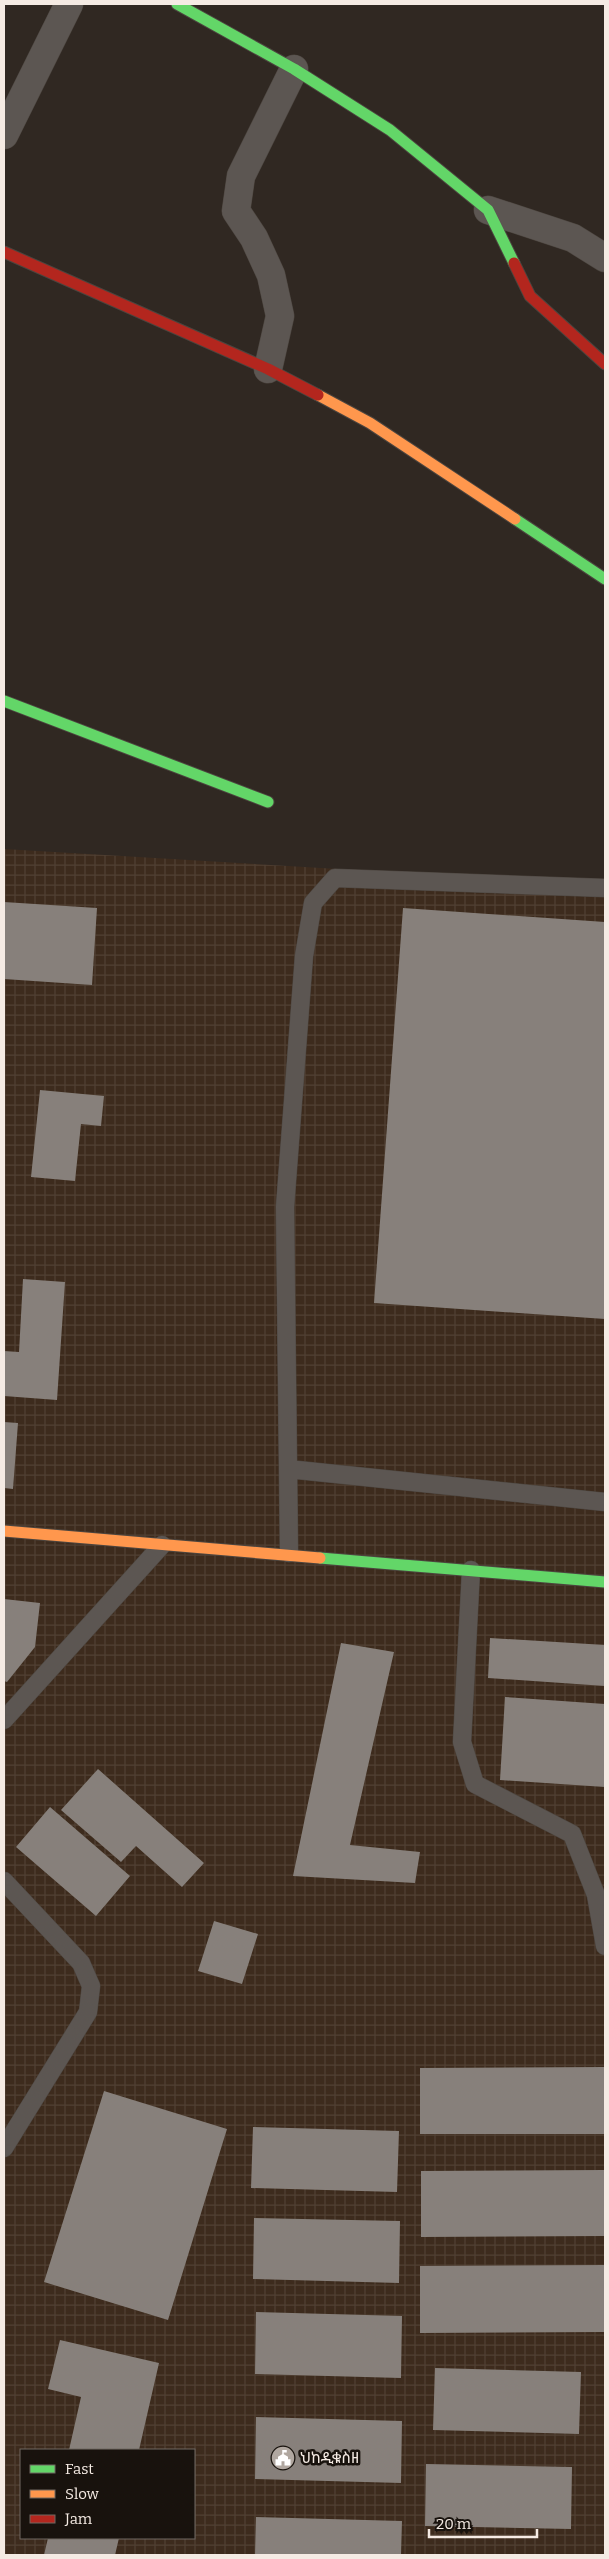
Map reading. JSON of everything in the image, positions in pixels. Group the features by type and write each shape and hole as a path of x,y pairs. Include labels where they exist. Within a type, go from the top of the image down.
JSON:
{"street":[{"path":"4,135 69,4"},
{"path":"177,4 294,69 390,130 488,210 573,238 605,258"},
{"path":"268,369 280,316 271,275 254,238 236,211 241,176 294,69"},
{"path":"488,210 530,296 605,364"},
{"path":"4,252 268,369 370,423 605,579"},
{"path":"4,701 268,802"},
{"path":"4,1531 162,1545 289,1553 605,1582"}],"lane":[{"path":"289,1553 284,1207 304,956 312,903 335,878 605,888"},
{"path":"288,1470 605,1502"},
{"path":"4,1720 162,1545"},
{"path":"470,1570 462,1742 475,1784 572,1834 596,1895 605,1946"},
{"path":"4,1881 81,1963 91,1986 88,2012 4,2148"}],"shaded area":[{"path":"4,849 605,885 605,2555 4,2555"}],"building":[{"path":"4,902 97,908 92,985 4,979"},
{"path":"403,908 605,922 605,1319 374,1303"},
{"path":"40,1090 104,1096 101,1126 81,1124 75,1181 31,1177"},
{"path":"23,1279 65,1282 57,1400 4,1396 4,1351 19,1352"},
{"path":"4,1422 18,1423 13,1489 4,1488"},
{"path":"4,1599 40,1603 35,1647 7,1682 4,1681"},
{"path":"490,1638 605,1645 605,1686 488,1678"},
{"path":"341,1643 394,1652 350,1845 420,1852 415,1883 293,1876"},
{"path":"505,1697 605,1704 605,1787 500,1780"},
{"path":"98,1769 204,1863 182,1887 136,1846 121,1862 61,1810"},
{"path":"50,1807 130,1876 96,1916 16,1847"},
{"path":"214,1921 258,1934 242,1984 198,1971"},
{"path":"605,2067 605,2134 420,2134 420,2068"},
{"path":"104,2091 227,2129 168,2320 44,2282"},
{"path":"253,2127 399,2131 397,2192 251,2188"},
{"path":"605,2170 605,2236 421,2237 421,2171"},
{"path":"254,2218 400,2221 399,2283 253,2279"},
{"path":"605,2265 605,2332 420,2333 420,2266"},
{"path":"256,2312 402,2316 401,2378 255,2374"},
{"path":"60,2340 159,2363 139,2449 69,2449 81,2397 48,2389"},
{"path":"435,2368 581,2372 579,2434 433,2430"},
{"path":"256,2417 402,2421 401,2483 255,2479"},
{"path":"426,2464 572,2467 571,2529 425,2526"},
{"path":"256,2517 402,2521 401,2555 255,2555"},
{"path":"48,2539 119,2539 115,2555 44,2555"}],"traffic: fast":[{"path":"177,4 294,69 390,130 488,210 514,263"},
{"path":"515,519 605,579"},
{"path":"4,701 268,802"},
{"path":"320,1558 605,1582"}],"traffic: slow":[{"path":"318,395 370,423 515,519"},
{"path":"4,1531 320,1558"}],"traffic: jam":[{"path":"4,252 268,369 318,395"},
{"path":"514,263 530,296 605,364"}],"place":[{"name":"ህከዲቁስዘ","path":"283,2458"}]}
